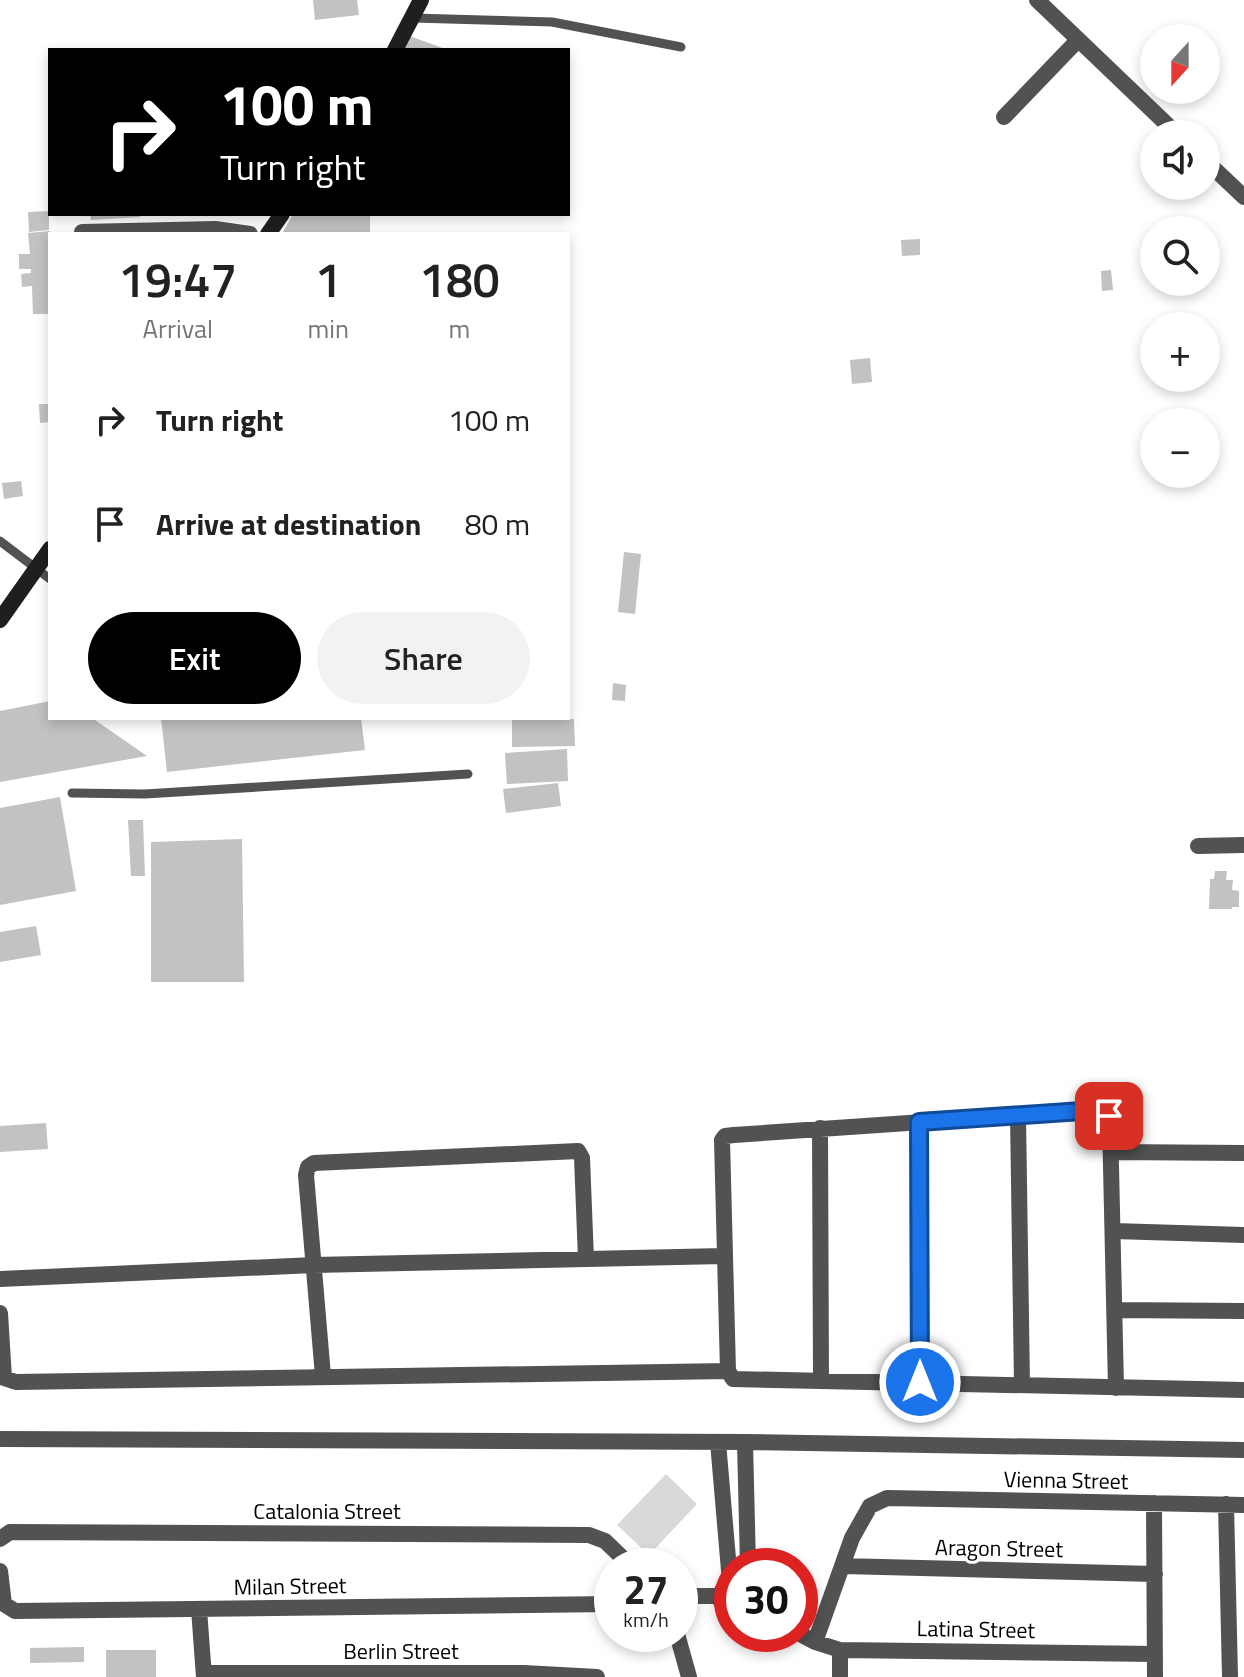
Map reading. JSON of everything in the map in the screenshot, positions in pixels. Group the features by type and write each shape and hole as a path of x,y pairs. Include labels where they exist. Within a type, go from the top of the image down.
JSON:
{"street":[{"path":"396,48 421,0"},
{"path":"1037,0 1162,120"},
{"path":"1004,117 1078,40"},
{"path":"1220,174 1244,197"},
{"path":"82,232 215,229 236,232"},
{"path":"0,620 48,552"},
{"path":"1198,846 1244,845"},
{"path":"1116,1388 1109,1116 1101,1111 1018,1115 734,1135 725,1136 722,1140 728,1371 730,1377 736,1380 821,1380 1116,1388 1244,1390"},
{"path":"1018,1115 1022,1385"},
{"path":"919,1122 920,1382"},
{"path":"820,1128 821,1380"},
{"path":"323,1376 306,1175 308,1167 314,1163 580,1152 586,1259"},
{"path":"1111,1152 1244,1153"},
{"path":"1114,1231 1244,1235"},
{"path":"0,1279 314,1265 723,1256"},
{"path":"1115,1310 1244,1311"},
{"path":"0,1313 4,1378 9,1381 728,1371"},
{"path":"0,1439 745,1442 1244,1450"},
{"path":"718,1442 726,1548"},
{"path":"745,1442 748,1548"},
{"path":"721,1474 746,1472"},
{"name":"Vienna Street","path":"843,1566 852,1538 870,1506 887,1498 1244,1505"},
{"path":"1154,1503 1155,1677"},
{"path":"1226,1504 1230,1677"},
{"path":"725,1514 747,1512"},
{"name":"Catalonia Street","path":"5,1535 589,1535 605,1541 612,1548"},
{"path":"818,1616 843,1566"},
{"name":"Aragon Street","path":"843,1566 1155,1574"},
{"name":"Milan Street","path":"0,1571 4,1604 15,1611 594,1604"},
{"path":"199,1609 204,1675"},
{"name":"Latina Street","path":"818,1642 840,1650 1155,1654"},
{"path":"840,1650 840,1677"},
{"path":"682,1652 689,1677"},
{"name":"Berlin Street","path":"204,1675 597,1677"}],"lane":[{"path":"413,18 552,22 681,47"},
{"path":"0,541 48,578"},
{"path":"72,793 145,794 468,774"}],"shaded area":[{"path":"666,1474 697,1504 656,1548 642,1548 617,1525"}],"building":[{"path":"313,0 357,0 359,15 315,20"},
{"path":"407,35 443,48 403,48"},
{"path":"48,211 49,230 29,232 28,212"},
{"path":"90,216 140,216 140,217 91,220"},
{"path":"292,216 370,216 370,232 283,232"},
{"path":"50,231 48,314 33,314 32,286 22,287 21,274 31,273 31,269 19,269 19,254 30,254 28,233"},
{"path":"920,239 920,255 902,256 901,240"},
{"path":"1111,270 1113,290 1102,291 1101,271"},
{"path":"870,358 872,382 852,384 850,360"},
{"path":"39,404 48,404 48,422 40,423"},
{"path":"21,481 23,496 4,499 2,483"},
{"path":"624,552 641,554 635,614 618,612"},
{"path":"613,683 626,685 625,701 612,700"},
{"path":"48,701 48,720 95,720 147,756 0,782 0,711"},
{"path":"574,719 575,746 512,747 512,720"},
{"path":"161,720 361,720 365,750 167,772"},
{"path":"567,749 568,781 507,784 505,753"},
{"path":"558,783 561,806 506,813 503,789"},
{"path":"60,797 76,891 0,905 0,808"},
{"path":"128,820 143,820 145,876 131,876"},
{"path":"242,839 244,982 151,982 151,842"},
{"path":"1215,871 1227,871 1226,880 1233,880 1232,890 1239,891 1239,907 1209,909 1210,879 1214,879"},
{"path":"36,926 41,955 0,962 0,932"},
{"path":"46,1123 48,1149 0,1152 0,1126"},
{"path":"84,1647 84,1662 30,1663 30,1648"},
{"path":"106,1650 156,1650 156,1677 106,1677"}],"route":[{"path":"920,1382 919,1122 1097,1110 1109,1116"}]}
